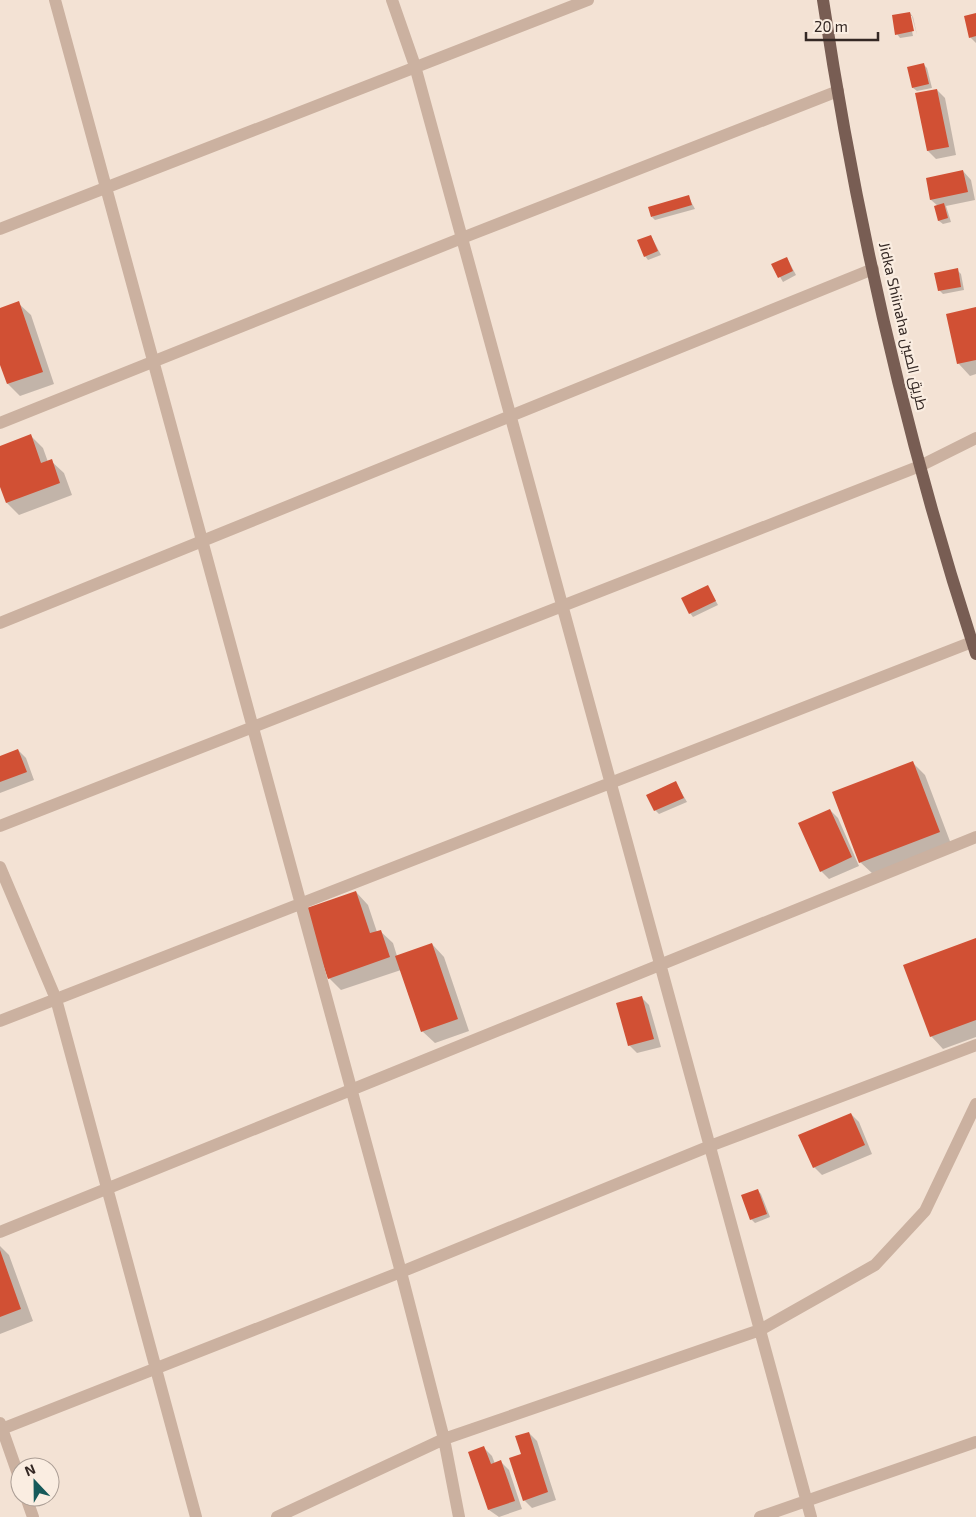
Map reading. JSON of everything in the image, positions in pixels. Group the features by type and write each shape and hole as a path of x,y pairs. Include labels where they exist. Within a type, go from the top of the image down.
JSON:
{"main road":[{"name":"Jidka Shiinaha طريق الصين","path":"823,0 859,204 874,269 920,466 950,575 974,648"}],"street":[{"path":"55,0 401,1272 444,1439 459,1517"},
{"path":"392,0 415,66 812,1517"},
{"path":"0,229 588,0"},
{"path":"0,423 154,363 462,238 838,92"},
{"path":"0,622 202,542 510,414 874,269"},
{"path":"0,826 920,466 976,438"},
{"path":"0,1021 301,905 610,781 974,648"},
{"path":"0,1232 352,1092 660,964 976,837"},
{"path":"0,867 56,999 196,1517"},
{"path":"12,1457 1,1426 156,1369 401,1272 710,1146 976,1045"},
{"path":"277,1517 444,1439 760,1330 875,1265 925,1211 976,1104"},
{"path":"760,1517 976,1442"}],"building":[{"path":"910,12 914,31 895,35 892,15"},
{"path":"976,13 976,36 969,38 964,16"},
{"path":"924,63 929,84 912,88 907,67"},
{"path":"937,89 949,147 927,151 915,93"},
{"path":"963,170 968,192 930,200 926,178"},
{"path":"689,195 692,205 651,217 648,207"},
{"path":"944,203 948,218 938,221 934,206"},
{"path":"651,235 658,251 644,257 637,240"},
{"path":"787,257 793,271 778,278 771,264"},
{"path":"958,268 961,287 938,291 934,273"},
{"path":"19,301 43,372 7,384 0,365 0,308"},
{"path":"976,307 976,360 957,364 946,314"},
{"path":"31,434 41,463 52,459 60,483 6,503 0,487 0,446"},
{"path":"708,585 716,601 689,614 681,598"},
{"path":"18,749 27,772 0,782 0,756"},
{"path":"913,761 940,832 859,863 832,792"},
{"path":"676,781 684,798 654,811 646,795"},
{"path":"830,809 852,857 820,872 798,823"},
{"path":"356,891 370,933 381,930 390,957 328,979 304,909"},
{"path":"976,938 976,1020 930,1037 903,965"},
{"path":"432,943 458,1019 421,1032 395,956"},
{"path":"642,996 654,1039 628,1046 616,1003"},
{"path":"851,1113 865,1145 813,1168 798,1135"},
{"path":"758,1189 767,1214 750,1220 741,1195"},
{"path":"0,1250 21,1309 0,1317"},
{"path":"529,1432 548,1492 523,1501 509,1458 521,1454 515,1436"},
{"path":"484,1446 491,1464 501,1460 515,1501 488,1510 468,1452"}]}
